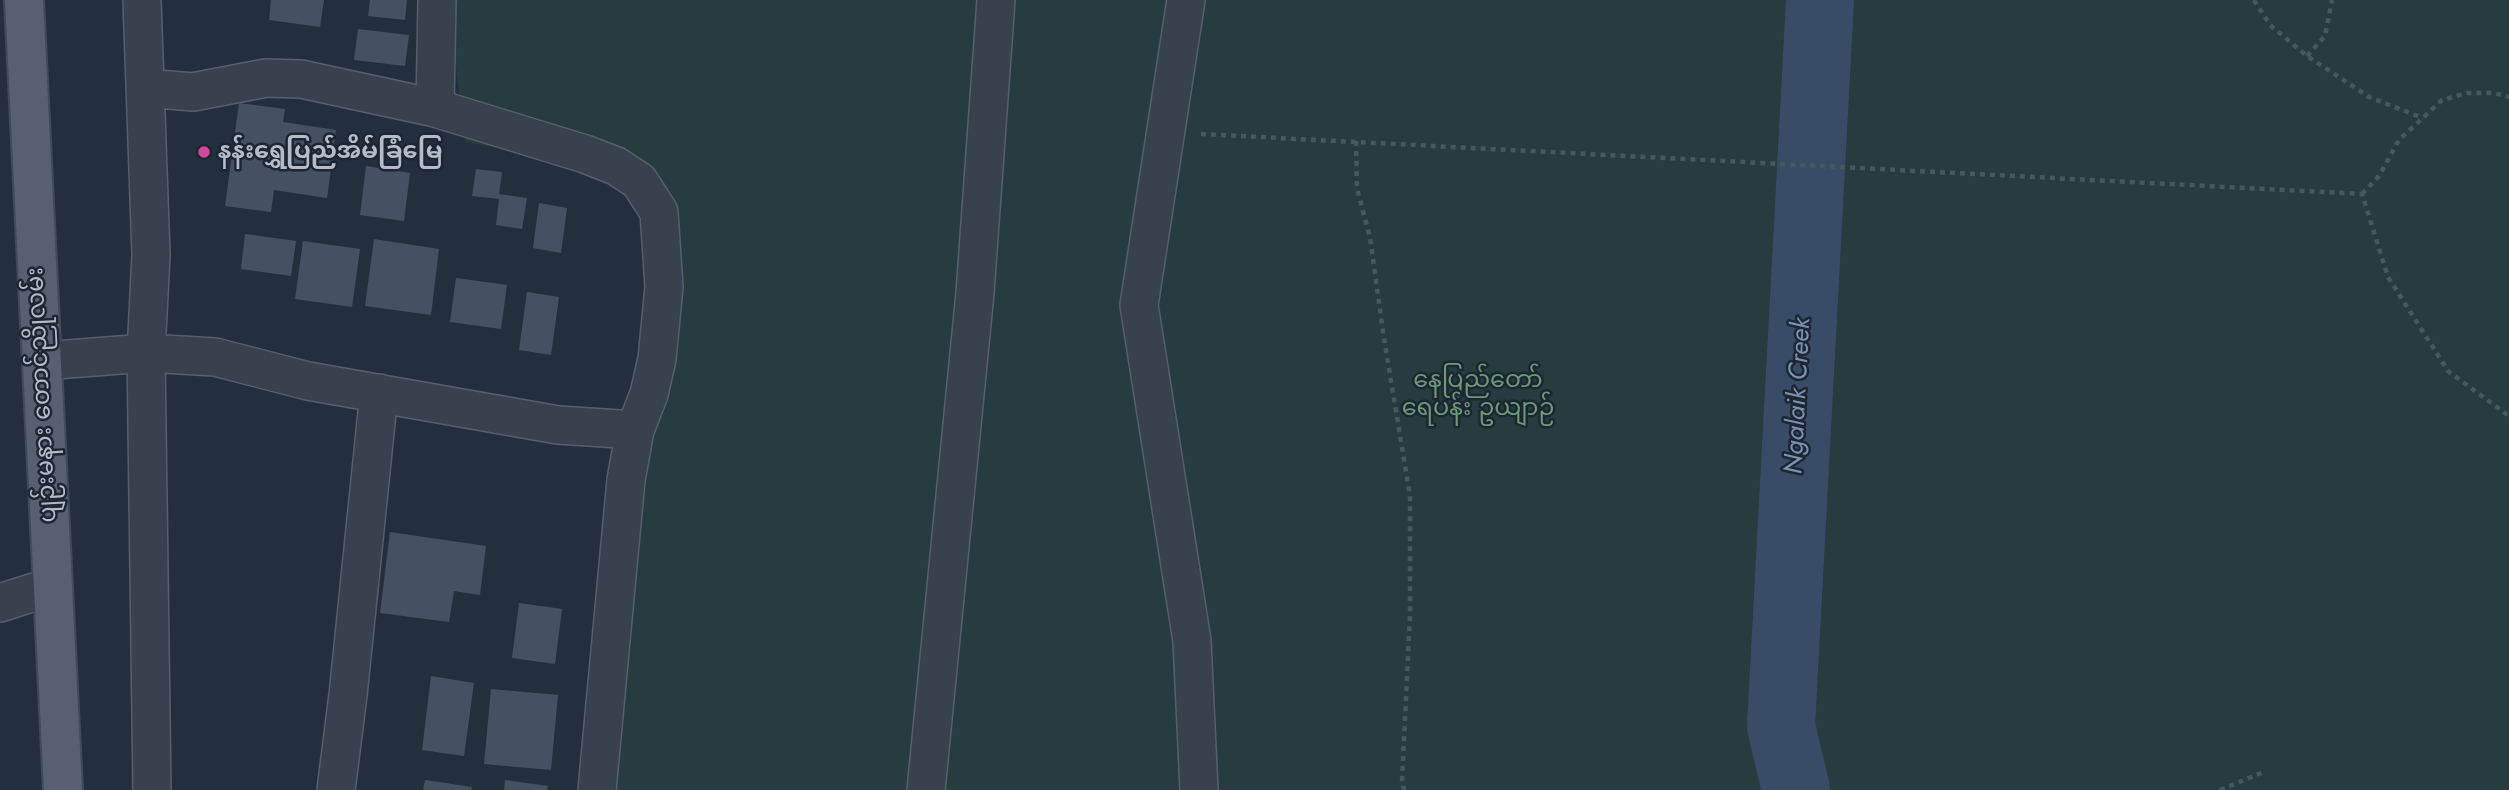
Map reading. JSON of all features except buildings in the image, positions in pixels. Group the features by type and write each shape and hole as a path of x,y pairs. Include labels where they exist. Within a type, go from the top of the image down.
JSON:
{"main road":[{"name":"ပျဉ်းမနား တောင်ညိုလမ်း","path":"16,5 42,361 63,790"}],"street":[{"path":"142,0 151,255 146,353 152,790"},
{"path":"435,108 437,0"},
{"path":"926,790 975,293 996,0"},
{"path":"1186,0 1139,305 1192,641 1199,790"},
{"path":"145,88 193,92 266,78 301,79 435,108 616,166 639,181 659,212 664,287 657,359 649,394 635,430 625,494 597,790"},
{"path":"42,361 146,353 215,357 308,381 558,425 635,430"},
{"path":"336,790 379,393"},
{"path":"0,603 52,586"}],"path":[{"path":"2254,0 2270,25 2307,56 2369,97 2423,118"},
{"path":"2307,56 2325,36 2332,0"},
{"path":"1166,132 2362,194 2379,176 2399,140 2442,100 2467,93 2494,93 2509,97"},
{"path":"1356,141 1357,189 1370,237 1410,496 1410,616 1402,780 1404,790"},
{"path":"2362,194 2388,277 2448,371 2509,416"},
{"path":"2220,790 2266,771"}],"green space":[{"name":"နေပြည်တော် ရေပန်း ဥယျာဉ်","path":"448,0 2509,0 2509,790 605,790 659,177 465,142"}],"waterway":[{"name":"Ngalaik Creek","path":"1796,790 1781,726 1820,0"}],"place":[{"name":"နန်းရွှေပြည်အိမ်ခြံမြေ","path":"204,152"}]}
